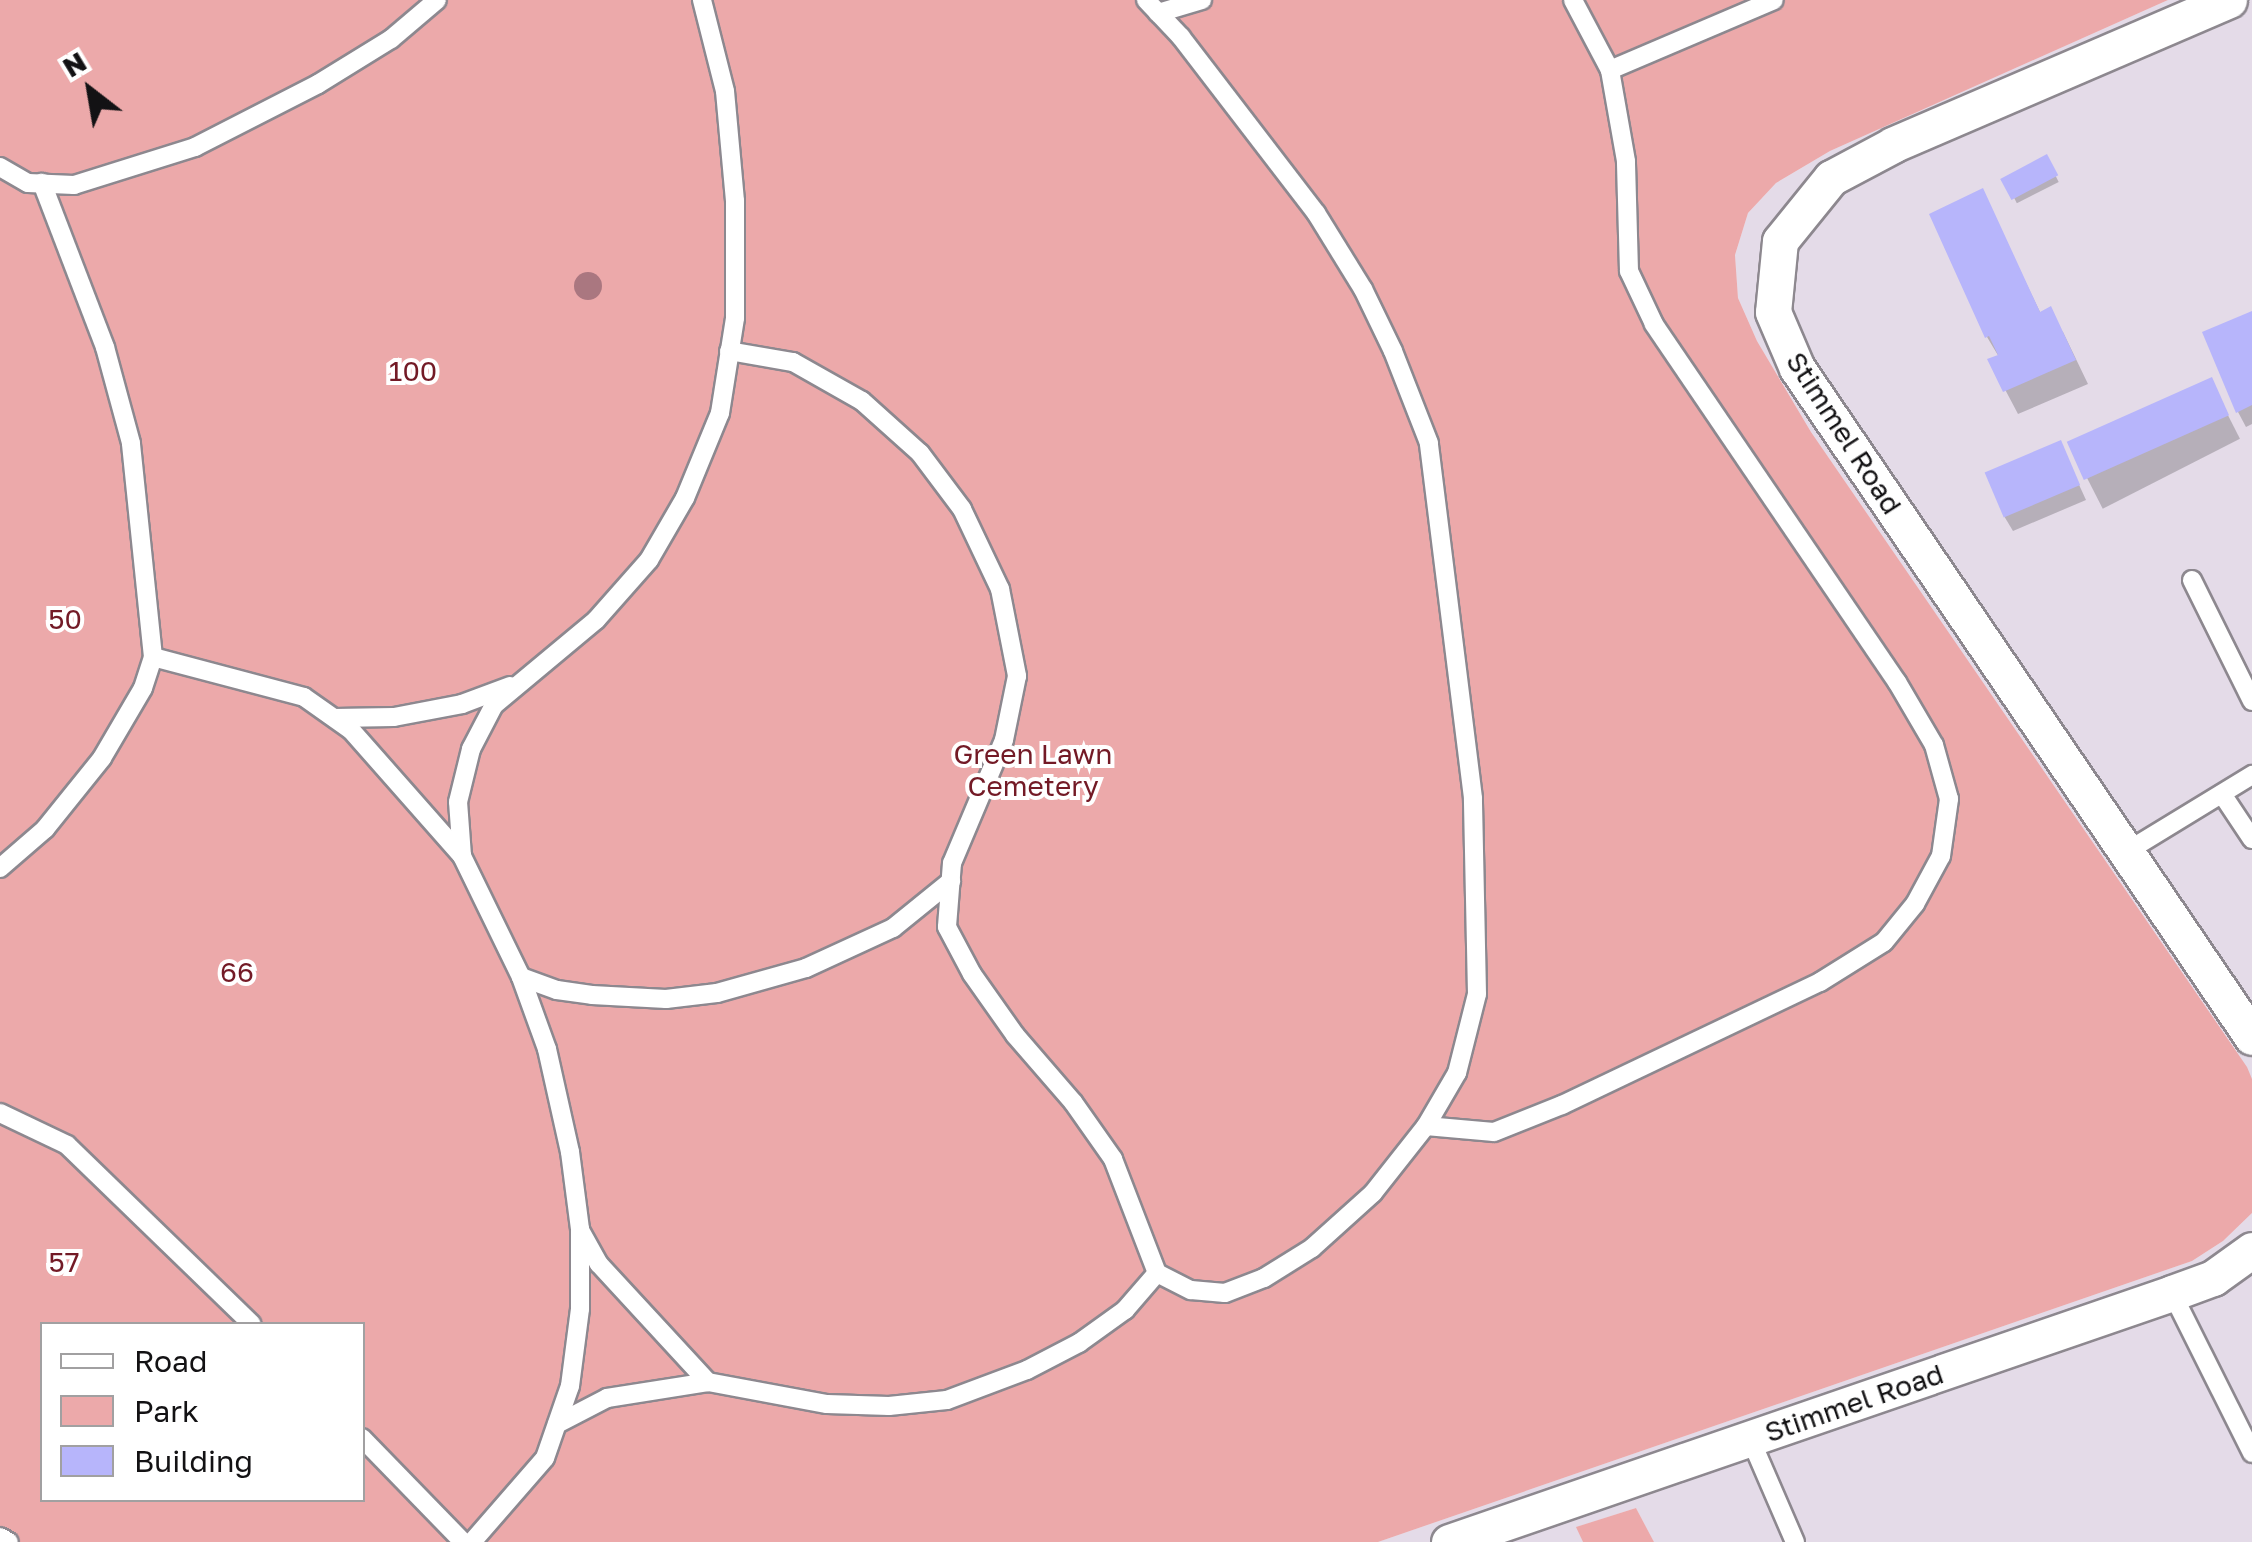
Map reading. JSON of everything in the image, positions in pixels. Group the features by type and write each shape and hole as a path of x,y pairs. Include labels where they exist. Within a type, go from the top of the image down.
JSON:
{"street":[{"name":"Stimmel Road","path":"2229,0 1892,145 1831,178 1785,231 1776,252 1773,312 1796,368 2252,1037"},
{"name":"Stimmel Road","path":"1449,1542 2214,1278 2252,1250"}],"lane":[{"path":"0,167 28,182 74,185 196,148 318,84 391,38 437,0"},
{"path":"462,856 458,802 470,749 494,705 596,620 649,560 685,498 720,413 735,318 735,201 725,91 702,0"},
{"path":"1152,7 1202,0"},
{"path":"1426,1126 1494,1132 1562,1105 1820,982 1884,942 1915,904 1940,856 1950,798 1934,745 1897,682 1654,324 1629,270 1626,161 1610,70 1573,0"},
{"path":"1610,70 1774,0"},
{"path":"729,352 793,362 862,401 920,452 962,509 1000,589 1016,676 1004,740 952,863 947,927 1015,1035 1074,1102 1114,1159 1157,1274 1190,1290 1225,1293 1264,1278 1312,1248 1373,1193 1426,1126 1457,1073 1477,994 1473,798 1429,443 1371,304 1316,213 1152,7"},
{"path":"0,868 45,830 102,758 143,688 153,657 131,444 105,347 42,183"},
{"path":"2192,580 2252,701"},
{"path":"153,657 304,697 351,730 462,856 521,977 547,1049 570,1152 580,1229 577,1328 570,1386 545,1458 472,1542"},
{"path":"335,718 411,714 462,704 520,682"},
{"path":"2126,852 2252,775"},
{"path":"2222,794 2252,839"},
{"path":"521,977 558,990 592,995 666,999 718,993 806,968 893,928 950,881"},
{"path":"0,1113 67,1145 250,1322"},
{"path":"580,1229 599,1264 708,1382"},
{"path":"557,1424 607,1398 708,1382 827,1404 889,1406 947,1400 1027,1370 1079,1343 1125,1310 1157,1274"},
{"path":"2172,1293 2252,1453"},
{"path":"1750,1438 1796,1542"},
{"path":"365,1441 462,1542"},
{"path":"0,1537 9,1542"}],"shaded area":[{"path":"2168,0 2252,0 2252,1079 1811,432 1757,341 1738,298 1735,255 1748,213 1776,183 1830,151"},
{"path":"2252,1213 2252,1542 1654,1542 1636,1508 1577,1527 1583,1542 1378,1542 2192,1261 2223,1241"}],"green space":[{"name":"Green Lawn Cemetery","path":"0,0 2168,0 1830,151 1776,183 1748,213 1735,255 1738,298 1757,341 1811,432 2247,1067 2252,1079 2252,1213 2223,1241 2192,1261 1378,1542 0,1542"},
{"path":"1636,1508 1654,1542 1583,1542 1576,1527"}],"building":[{"path":"2047,154 2058,175 2011,200 2000,179"},
{"path":"1983,188 2040,312 2051,306 2076,360 2003,392 1987,359 1998,355 1989,336 1985,338 1929,214"},
{"path":"2252,311 2252,405 2236,413 2202,332"},
{"path":"2212,377 2229,415 2084,480 2067,442"},
{"path":"2061,440 2080,485 2004,518 1985,472"}],"park label":[{"name":"100","path":"413,371"},
{"name":"50","path":"65,619"},
{"name":"66","path":"237,972"},
{"name":"57","path":"64,1262"}]}
